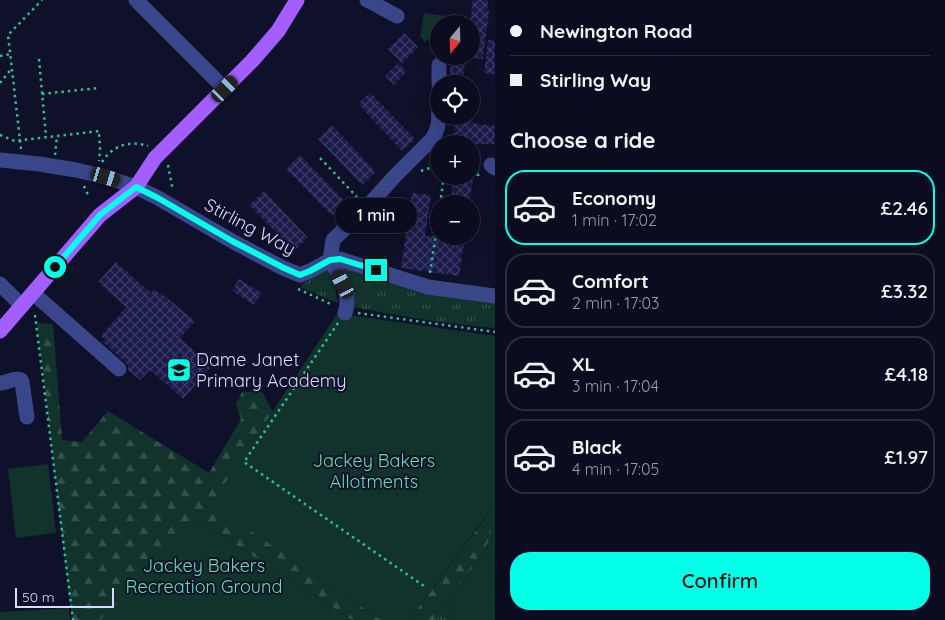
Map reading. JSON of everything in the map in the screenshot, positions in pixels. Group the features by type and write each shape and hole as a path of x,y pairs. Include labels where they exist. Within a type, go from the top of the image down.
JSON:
{"main road":[{"path":"0,331 100,215 136,187 155,158 252,61 278,31 297,0"}],"street":[{"path":"136,0 225,89"},
{"path":"367,0 397,16"},
{"path":"439,65 439,75"},
{"path":"345,313 347,300 343,284 330,260 333,240 432,139 437,133 438,125"},
{"name":"Stirling Way","path":"0,160 76,170 136,187 232,241 300,275 330,260"},
{"path":"330,260 340,259 428,287 495,296"},
{"path":"0,284 22,306"},
{"path":"32,293 119,369"},
{"path":"0,383 16,379 21,380 27,417"}],"path":[{"path":"22,150 8,35 42,0"},
{"path":"0,56 10,54"},
{"path":"39,59 46,137"},
{"path":"0,84 12,68"},
{"path":"42,94 98,88"},
{"path":"0,134 15,141 99,131 100,161 112,150 126,144 141,144 150,147"},
{"path":"55,155 57,136"},
{"path":"320,158 367,207"},
{"path":"166,161 172,186 168,190"},
{"path":"428,287 434,245"},
{"path":"32,293 73,620"},
{"path":"345,313 244,462 424,586"}],"green space":[{"path":"424,13 438,15 430,15 430,39 429,38 425,42 420,36"},
{"path":"349,267 495,301 495,328 439,322 347,306 338,268"},
{"path":"326,268 336,290 337,303 300,287"},
{"name":"Jackey Bakers Allotments","path":"339,311 349,315 495,336 495,504 409,620 381,620 211,504"},
{"path":"37,323 53,324 62,440 82,442 108,411 209,473 241,419 236,404 242,392 262,392 273,412 212,504 381,620 352,620 198,521 121,620 72,620"},
{"path":"48,464 56,533 16,538 8,469"},
{"path":"495,504 495,537 446,607 451,610 449,620 437,620 434,617 488,541 489,531 481,524"},
{"name":"Jackey Bakers Recreation Ground","path":"198,521 352,620 100,620"},
{"path":"481,524 489,531 489,541 434,617 437,620 409,620"},
{"path":"495,537 495,620 449,620 451,610 446,607"},
{"path":"69,608 70,620 0,620 0,612"}],"building":[{"path":"473,0 488,0 487,11 489,11 483,59 480,59 480,15 471,15"},
{"path":"404,33 418,47 402,63 388,49"},
{"path":"488,40 495,41 495,74 484,73"},
{"path":"398,63 407,71 394,85 385,76"},
{"path":"451,65 465,65 463,75 450,75"},
{"path":"370,92 415,139 402,151 358,104"},
{"path":"480,124 495,126 495,144 480,144 480,135 453,135 455,125"},
{"path":"332,125 376,172 362,185 318,139"},
{"path":"300,155 346,202 332,216 286,169"},
{"path":"453,185 472,185 470,195 451,195"},
{"path":"264,191 308,238 294,251 249,205"},
{"path":"412,193 431,195 425,236 430,236 430,245 464,245 459,276 401,268"},
{"path":"116,262 151,293 154,289 161,293 195,321 180,338 212,366 183,399 150,370 140,380 128,370 125,362 103,342 105,339 101,336 126,307 98,282"},
{"path":"239,279 262,293 254,305 232,291"}],"place":[{"name":"Dame Janet Primary Academy","path":"179,370"}],"route":[{"path":"55,267 100,215 136,187 148,192 232,241 300,275 330,260 340,259 376,270"}]}
